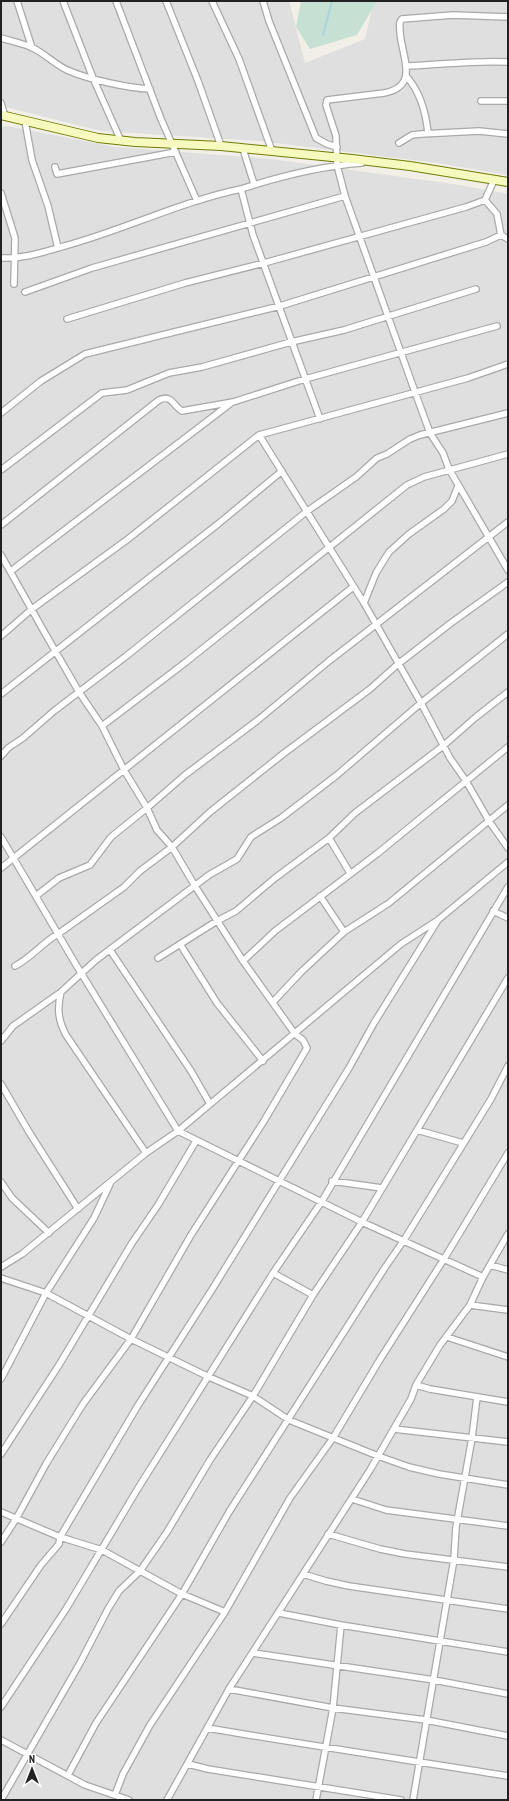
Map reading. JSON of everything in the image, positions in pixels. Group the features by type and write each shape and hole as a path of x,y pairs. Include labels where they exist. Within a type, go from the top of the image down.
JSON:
{"street":[{"path":"17,1 32,48"},
{"path":"63,1 93,78 122,141"},
{"path":"116,1 166,132 197,202"},
{"path":"166,1 198,81 221,146"},
{"path":"212,1 239,59 272,151"},
{"path":"263,1 269,21 316,138 337,147"},
{"path":"508,17 453,15 402,19 400,22 399,33 407,66 407,77 402,86 392,92 327,100 326,105 336,136 337,161 345,196 387,318 430,433 443,453 458,486 508,570"},
{"path":"1,38 32,48 52,59 65,69 116,84 150,89"},
{"path":"407,66 448,64 470,61 508,62"},
{"path":"407,77 412,82 420,100 425,115 428,133"},
{"path":"481,102 508,101"},
{"path":"1,104 3,116 25,120 79,135 122,141 221,146 272,151 337,161 373,162 508,182"},
{"path":"25,120 32,160 48,206 58,248"},
{"path":"399,143 412,135 428,133 479,131 508,134"},
{"path":"244,149 254,184"},
{"path":"54,167 57,174 176,152"},
{"path":"1,258 15,259 83,242 197,202 284,175 337,161"},
{"path":"67,319 185,283 264,263 466,207 485,200 494,180"},
{"path":"241,189 250,224 280,306 291,342 320,419"},
{"path":"1,193 15,238 14,284"},
{"path":"25,292 92,268 345,196"},
{"path":"485,200 497,214 502,235 508,239"},
{"path":"1,413 40,381 85,354 280,306 486,242 502,235"},
{"path":"1,470 102,393 127,390 170,374 202,367 291,342 313,338 387,318 476,290"},
{"path":"1,525 159,400 168,398 182,411 233,402 305,379 498,326"},
{"path":"1,636 32,609 128,539 259,435 468,378 508,364"},
{"path":"11,571 233,402"},
{"path":"1,756 8,748 23,738 54,711 225,576 268,544 306,512 356,477 377,458 387,454 410,439 508,413"},
{"path":"259,435 377,624 443,746 466,781 489,821 508,848"},
{"path":"102,726 329,549 407,485 424,477 449,469 508,454"},
{"path":"1,694 218,524 282,471"},
{"path":"364,603 376,573 389,552 409,534 452,501 458,486"},
{"path":"36,896 59,878 90,865 111,837 185,775 258,720 377,624 451,568 508,522"},
{"path":"1,555 79,692 102,726 124,770 147,808 157,830 172,847 243,962 295,1034 304,1040 307,1049 191,1235 131,1339 83,1404 1,1542"},
{"path":"15,966 27,959 48,940 124,887 145,866 172,847 210,812 283,754 370,689 398,664 491,592 508,582"},
{"path":"1,868 353,587"},
{"path":"1,1041 13,1026 61,992 81,972 209,875 237,859 251,837 281,818 337,775 421,703 508,634"},
{"path":"158,958 217,921 236,911 276,878 329,838 355,813 443,746 476,717 508,693"},
{"path":"243,962 275,931 409,828 508,747"},
{"path":"273,1002 301,972 344,932 390,903 508,805"},
{"path":"1,837 178,1131 280,1180 362,1222 483,1277"},
{"path":"329,838 350,873"},
{"path":"1,1267 22,1254 146,1153 178,1131 195,1115 263,1061 324,1007 401,944 438,920 508,862"},
{"path":"1,1707 102,1550 140,1484 209,1377 273,1272 322,1201 332,1181 439,1006 508,887"},
{"path":"320,896 344,932"},
{"path":"493,911 508,918"},
{"path":"1,1624 41,1565 59,1544 60,1537 137,1407 280,1180 349,1068 374,1023 438,920"},
{"path":"180,944 217,1003 263,1061"},
{"path":"110,950 191,1071 210,1104"},
{"path":"1,1800 80,1663 119,1591 140,1571 167,1532 210,1460 253,1396 313,1295 362,1222 508,978"},
{"path":"61,992 58,1011 61,1026 146,1153"},
{"path":"68,1775 96,1723 182,1594 229,1512 404,1240 491,1099 508,1066"},
{"path":"1,1084 29,1132 78,1209"},
{"path":"417,1130 463,1143"},
{"path":"1,1454 90,1315 132,1243 158,1204 196,1140"},
{"path":"115,1795 123,1774 150,1725 225,1612 290,1498 333,1438 508,1153"},
{"path":"332,1181 382,1188"},
{"path":"1,1182 12,1198 49,1233"},
{"path":"1,1379 46,1293 94,1218 110,1182"},
{"path":"168,1800 229,1689 352,1499 411,1399 416,1384 446,1337 470,1305 483,1277 508,1234"},
{"path":"490,1265 508,1270"},
{"path":"273,1272 313,1295"},
{"path":"1,1278 46,1293 90,1315 131,1339 170,1356 209,1377 253,1396 289,1420 333,1438 409,1467 439,1474 508,1485"},
{"path":"470,1305 508,1310"},
{"path":"446,1337 508,1357"},
{"path":"416,1384 430,1389 508,1402"},
{"path":"413,1800 454,1559 458,1520 472,1438 477,1397"},
{"path":"394,1429 508,1442"},
{"path":"352,1499 386,1510 508,1526"},
{"path":"1,1512 60,1537 102,1550 182,1594 225,1612"},
{"path":"328,1534 380,1549 432,1558 454,1559 508,1567"},
{"path":"303,1574 334,1583 446,1601 508,1609"},
{"path":"279,1613 341,1626 508,1652"},
{"path":"316,1800 333,1708 341,1626"},
{"path":"253,1654 434,1680 508,1694"},
{"path":"229,1689 333,1708 426,1720 508,1736"},
{"path":"207,1728 508,1776"},
{"path":"1,1740 85,1785 129,1800"},
{"path":"188,1764 208,1769 401,1800"}],"shaded area":[{"path":"1,1 290,1 305,63 365,39 374,1 508,1 508,175 437,163 259,141 101,131 1,106"},
{"path":"7,126 115,147 271,159 453,184 508,194 508,1800 1,1800 1,127"}],"green space":[{"path":"301,1 377,1 357,35 310,49 296,27"}],"waterway":[{"path":"323,35 332,1"}]}
